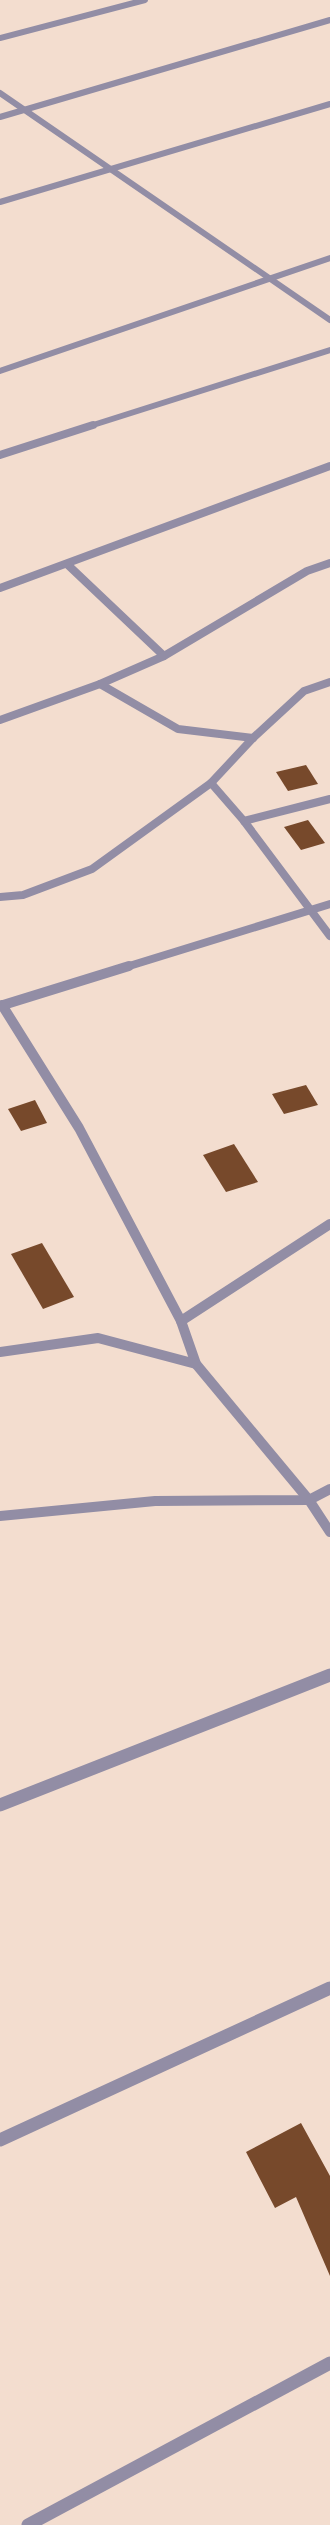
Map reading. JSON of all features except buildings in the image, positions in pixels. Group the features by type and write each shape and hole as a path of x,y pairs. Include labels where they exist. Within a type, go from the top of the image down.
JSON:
{"street":[{"path":"0,38 145,0"},
{"path":"0,117 330,20"},
{"path":"0,93 330,320"},
{"path":"0,202 330,104"},
{"path":"0,371 330,258"},
{"path":"0,455 330,350"},
{"path":"0,588 330,466"},
{"path":"0,720 100,684 164,656 307,571 330,563"},
{"path":"68,564 164,656"},
{"path":"0,897 23,895 92,869 211,783 253,738 304,692 330,682"},
{"path":"100,684 178,729 253,738"},
{"path":"211,783 244,821 330,936"},
{"path":"244,821 330,799"},
{"path":"330,904 1,1006 79,1128 181,1321 196,1364 309,1500 330,1532"},
{"path":"181,1321 330,1224"},
{"path":"0,1352 98,1338 196,1364"},
{"path":"0,1516 155,1502 309,1500 330,1489"},
{"path":"0,1805 330,1675"},
{"path":"0,2140 330,1988"},
{"path":"28,2525 330,2364"}]}
